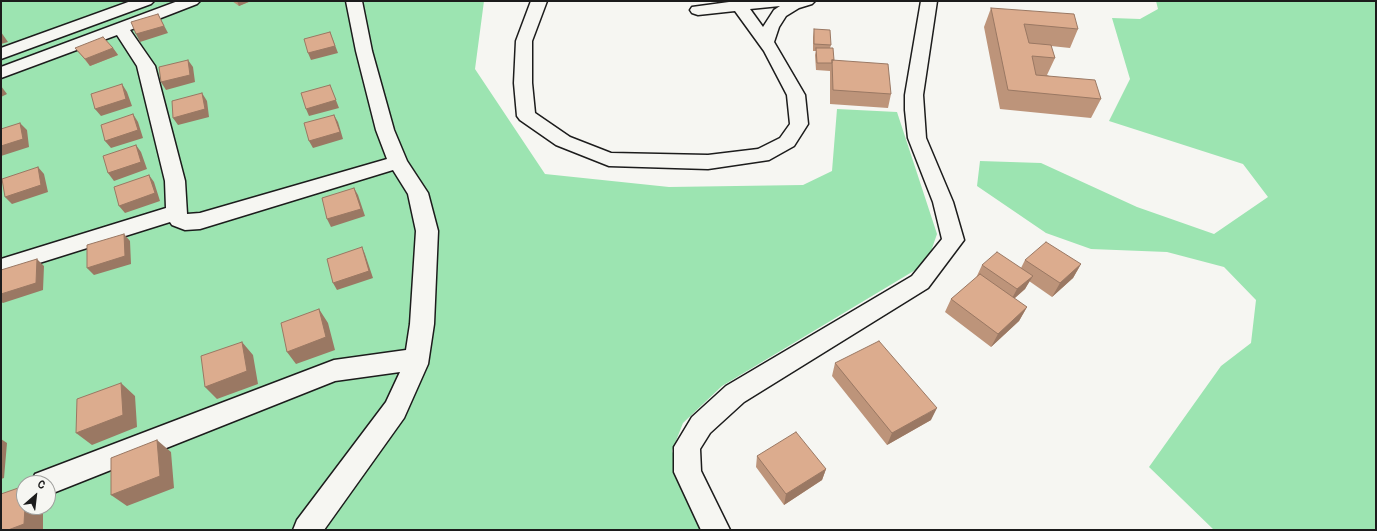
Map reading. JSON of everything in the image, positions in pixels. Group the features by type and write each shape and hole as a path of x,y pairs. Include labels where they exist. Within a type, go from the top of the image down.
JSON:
{"street":[{"path":"1,54 146,1"},
{"path":"1,73 192,1"},
{"path":"307,530 395,410 417,359 422,324 428,231 418,193 398,162 385,130 364,51 354,1"},
{"path":"539,1 524,41 522,83 526,116 563,141 609,160 708,162 762,155 787,142 799,124 796,95 766,41 738,3"},
{"path":"698,10 738,3 786,1"},
{"path":"766,41 770,27 780,13 793,5 807,1"},
{"path":"716,530 688,472 687,448 702,425 734,394 920,282 953,240 943,202 916,138 914,95 929,1"},
{"path":"121,28 146,66 175,181 176,212 179,220 185,222 200,221 398,162"},
{"path":"1,267 176,212"},
{"path":"56,479 334,371 417,359"}],"green space":[{"path":"1,1 484,1 475,69 545,174 669,187 803,185 832,171 837,109 897,112 937,234 927,263 722,386 683,423 672,451 706,530 1,530"},
{"path":"1156,1 1376,1 1376,530 1214,530 1149,467 1221,366 1251,343 1256,300 1224,267 1167,252 1091,249 1046,233 977,186 980,161 1041,163 1137,207 1214,234 1268,197 1243,164 1109,121 1130,79 1112,18 1140,19 1158,9"}],"building":[{"path":"991,8 1074,14 1078,29 1024,24 1029,43 1051,45 1055,58 1032,56 1036,75 1095,80 1101,99 1008,90"},
{"path":"158,14 164,26 136,34 131,22"},
{"path":"814,29 830,30 831,45 814,44"},
{"path":"330,32 335,46 308,53 304,39"},
{"path":"103,37 113,48 85,59 75,48"},
{"path":"816,48 833,48 834,60 832,60 832,63 817,63"},
{"path":"188,60 190,75 161,82 159,67"},
{"path":"832,60 888,64 891,94 833,90"},
{"path":"122,84 126,99 95,109 91,94"},
{"path":"330,85 336,100 306,109 301,93"},
{"path":"202,93 205,109 173,118 172,101"},
{"path":"133,114 138,130 105,141 101,125"},
{"path":"334,115 340,132 309,141 304,123"},
{"path":"20,123 23,139 1,146 1,129"},
{"path":"136,145 141,162 108,173 103,156"},
{"path":"38,167 41,185 5,197 2,179"},
{"path":"149,175 155,193 119,206 114,187"},
{"path":"354,188 361,209 327,219 322,198"},
{"path":"124,234 125,256 87,268 87,245"},
{"path":"1046,242 1081,264 1060,283 1025,260"},
{"path":"362,247 369,271 333,283 327,259"},
{"path":"997,252 1033,276 1017,289 982,265"},
{"path":"37,259 36,283 1,294 1,270"},
{"path":"980,274 1027,307 998,334 951,299"},
{"path":"319,309 326,337 287,352 281,323"},
{"path":"879,341 937,408 892,433 835,363"},
{"path":"242,342 247,371 205,387 201,356"},
{"path":"121,383 123,415 76,433 77,399"},
{"path":"796,432 826,469 786,494 757,456"},
{"path":"157,440 160,476 111,495 111,458"},
{"path":"16,489 16,515 25,515 24,524 8,530 1,530 1,494"}]}
